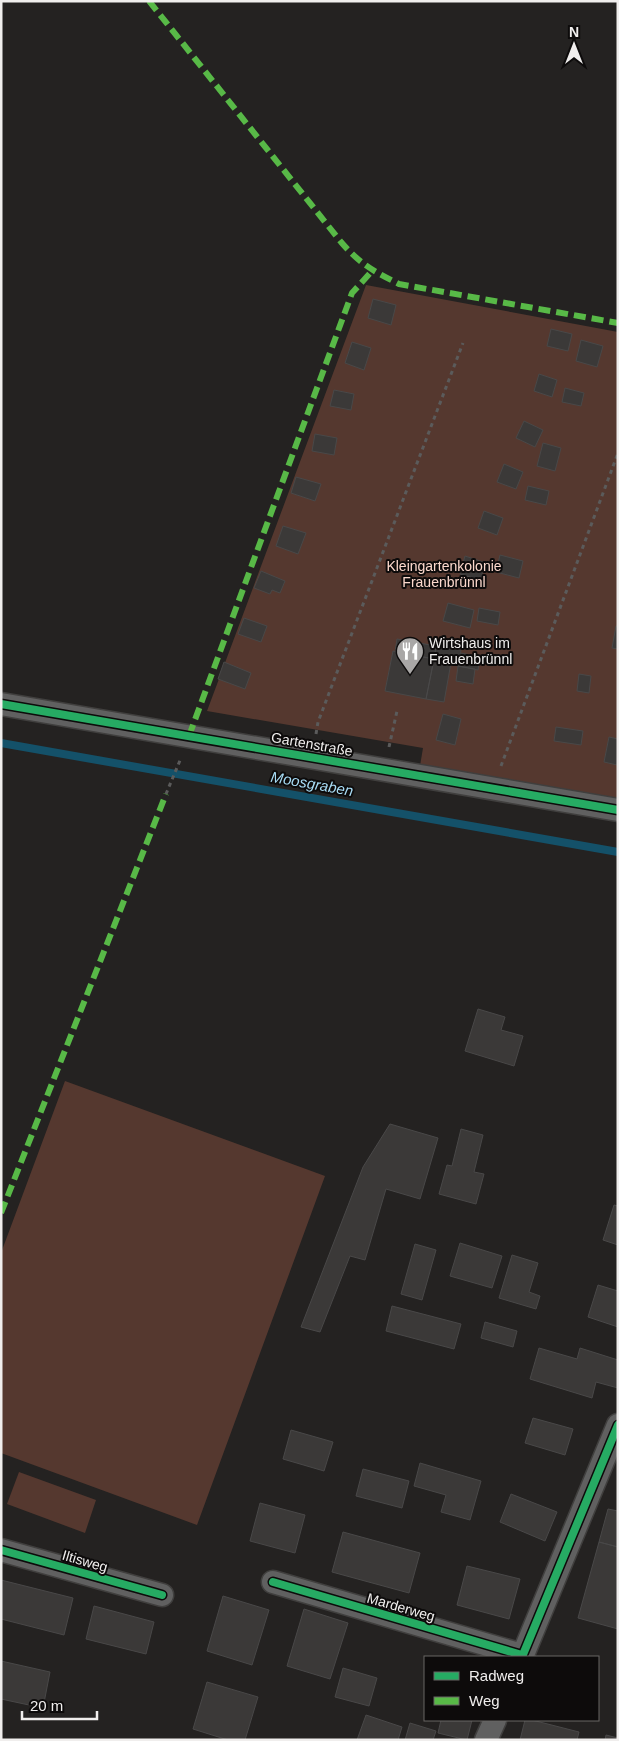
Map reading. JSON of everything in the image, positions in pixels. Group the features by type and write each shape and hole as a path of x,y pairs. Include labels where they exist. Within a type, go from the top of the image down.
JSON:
{"street":[{"name":"Gartenstraße","path":"1,704 618,810"},
{"name":"Marderweg","path":"273,1582 522,1656 618,1425"},
{"name":"Iltisweg","path":"1,1550 162,1595"},
{"path":"486,1740 495,1721"}],"path":[{"path":"310,757 318,722 463,343"},
{"path":"492,788 618,453"},
{"path":"384,770 397,711"},
{"path":"166,794 183,752"}],"green space":[{"name":"Kleingartenkolonie Frauenbrünnl","path":"366,285 618,332 618,799 420,766 423,748 207,711"},
{"path":"65,1081 325,1176 197,1525 1,1453 1,1253"},
{"path":"19,1472 96,1500 85,1533 7,1504"}],"building":[{"path":"373,299 396,305 391,325 368,318"},
{"path":"551,329 572,334 568,351 547,346"},
{"path":"581,340 603,346 597,367 576,361"},
{"path":"352,342 371,348 364,370 345,363"},
{"path":"539,374 557,380 552,397 534,391"},
{"path":"565,388 584,393 581,406 562,402"},
{"path":"334,390 354,394 351,410 330,406"},
{"path":"524,421 543,430 535,447 516,438"},
{"path":"315,434 337,438 334,455 312,451"},
{"path":"543,443 561,448 555,471 537,466"},
{"path":"504,464 523,472 516,489 497,482"},
{"path":"296,477 321,484 315,501 291,493"},
{"path":"528,486 549,491 546,505 525,500"},
{"path":"484,511 503,518 497,535 478,528"},
{"path":"283,526 306,533 298,554 276,546"},
{"path":"500,555 523,561 519,578 496,572"},
{"path":"465,556 486,563 480,580 460,574"},
{"path":"261,571 285,581 280,593 272,590 270,594 254,588"},
{"path":"448,603 474,610 470,628 443,621"},
{"path":"479,608 500,612 498,625 477,621"},
{"path":"244,618 267,626 261,642 238,634"},
{"path":"616,626 618,626 618,649 612,648"},
{"path":"397,639 436,646 434,659 395,652"},
{"path":"436,646 461,650 458,666 451,665 452,657 435,654"},
{"name":"Wirtshaus im Frauenbrünnl","path":"393,651 434,659 426,699 385,691"},
{"path":"461,653 480,657 478,670 458,666"},
{"path":"435,654 452,657 444,702 426,699"},
{"path":"224,662 251,673 245,689 218,679"},
{"path":"458,666 475,669 473,684 456,681"},
{"path":"579,674 591,676 589,693 577,691"},
{"path":"443,714 461,719 455,745 436,740"},
{"path":"556,727 583,731 581,745 554,741"},
{"path":"609,737 618,739 617,765 604,762"},
{"path":"478,1009 505,1017 501,1030 523,1036 514,1066 465,1051"},
{"path":"390,1124 438,1138 420,1199 386,1189 365,1260 350,1256 320,1332 301,1327 363,1167"},
{"path":"461,1129 483,1135 474,1172 484,1174 476,1204 439,1194 447,1165 452,1166"},
{"path":"614,1205 618,1206 618,1245 603,1240"},
{"path":"460,1243 502,1256 492,1288 450,1276"},
{"path":"415,1244 436,1250 422,1300 401,1294"},
{"path":"512,1255 538,1263 529,1292 540,1296 536,1309 499,1298"},
{"path":"598,1285 618,1291 618,1327 588,1317"},
{"path":"392,1306 461,1324 454,1349 386,1331"},
{"path":"485,1322 517,1331 513,1347 481,1338"},
{"path":"539,1348 577,1359 580,1348 618,1360 618,1388 596,1382 592,1398 530,1379"},
{"path":"533,1418 573,1429 565,1455 525,1443"},
{"path":"291,1430 333,1442 324,1471 283,1459"},
{"path":"420,1463 481,1481 470,1520 441,1512 446,1495 414,1486"},
{"path":"363,1469 409,1481 402,1508 356,1496"},
{"path":"511,1494 557,1512 545,1541 500,1522"},
{"path":"260,1503 305,1515 295,1553 250,1541"},
{"path":"608,1509 618,1511 618,1547 599,1542"},
{"path":"343,1532 420,1553 409,1593 332,1572"},
{"path":"599,1542 618,1547 618,1629 578,1618"},
{"path":"467,1566 520,1579 509,1619 457,1605"},
{"path":"1,1580 73,1598 64,1635 1,1619"},
{"path":"223,1596 269,1610 252,1665 207,1651"},
{"path":"94,1606 154,1622 146,1654 86,1639"},
{"path":"304,1609 348,1623 330,1679 287,1666"},
{"path":"1,1661 50,1672 43,1708 1,1699"},
{"path":"343,1668 377,1678 369,1706 335,1697"},
{"path":"207,1682 258,1697 245,1740 228,1740 193,1729"},
{"path":"366,1715 402,1727 398,1740 357,1740"},
{"path":"441,1721 472,1721 467,1740 438,1733"},
{"path":"525,1721 536,1721 579,1732 577,1740 520,1740"},
{"path":"410,1723 436,1731 433,1740 405,1740"},
{"path":"606,1735 618,1738 618,1740 605,1740"}],"waterway":[{"name":"Moosgraben","path":"1,743 618,852"}],"marked path":[{"path":"149,1 341,242 367,266 399,284 618,323"},
{"path":"189,736 352,293 372,271"},
{"path":"1,1213 166,794"}],"cycle path":[{"path":"1,704 618,810"},
{"path":"522,1656 618,1425"},
{"path":"1,1550 162,1595"},
{"path":"273,1582 522,1655"}],"place":[{"name":"Wirtshaus im Frauenbrünnl","path":"410,675"}]}
